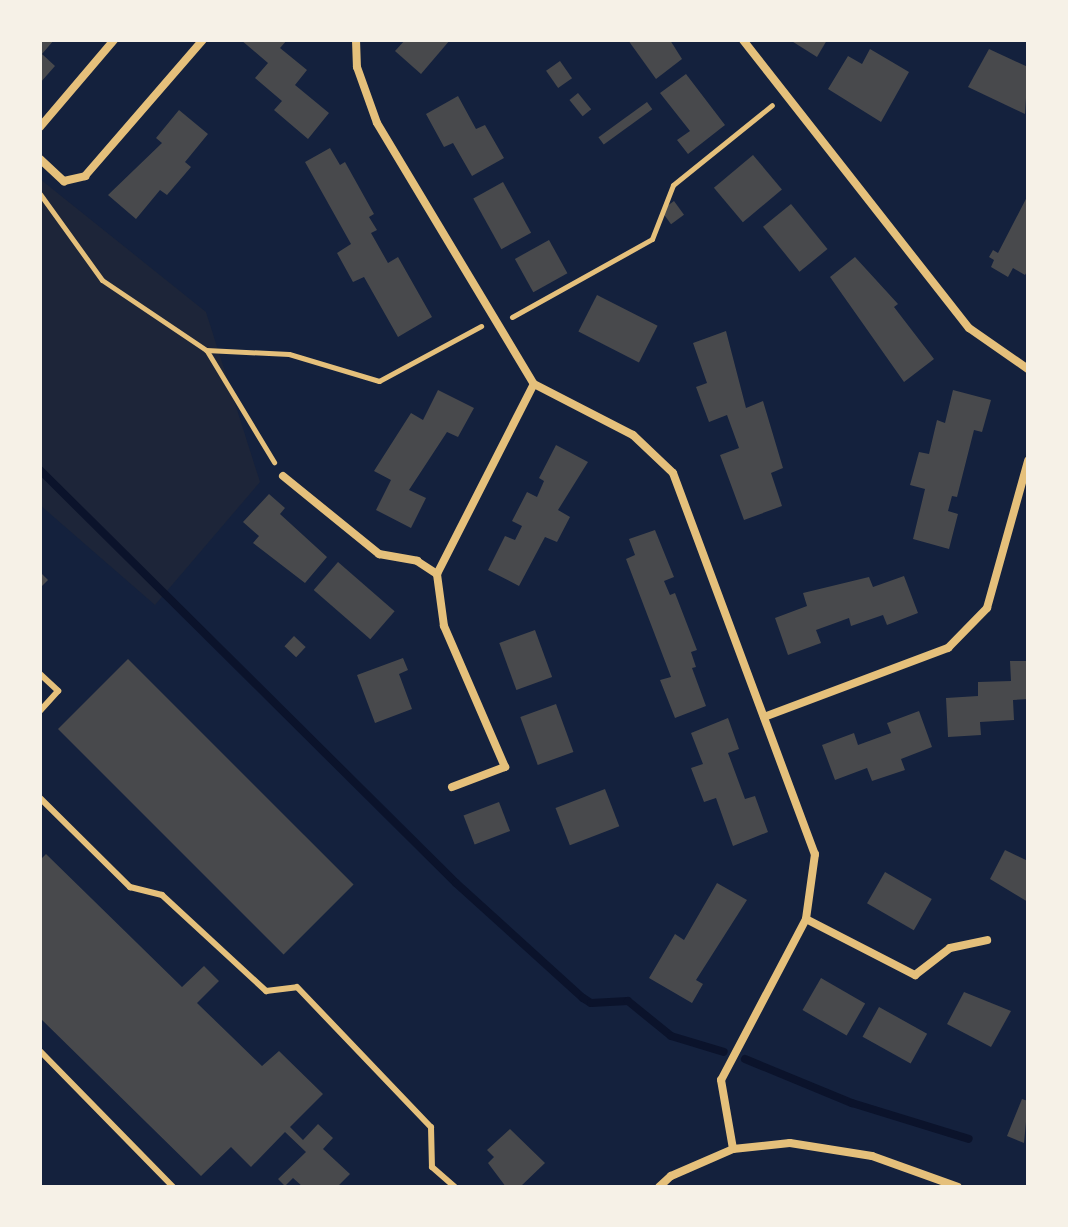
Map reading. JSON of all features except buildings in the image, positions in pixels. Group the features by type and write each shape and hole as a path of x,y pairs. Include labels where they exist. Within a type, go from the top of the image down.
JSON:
{"street":[{"path":"40,127 114,40"},
{"path":"40,159 64,181 85,176 203,40"},
{"path":"356,40 357,67 377,123 534,384 633,435 673,473 815,854 806,919 721,1080 733,1149"},
{"path":"743,40 969,328 1028,369"},
{"path":"452,787 505,767 444,626 437,574 534,384"},
{"path":"764,717 948,648 987,608 1028,461"},
{"path":"283,476 379,554 417,561 437,574"},
{"path":"806,919 915,975 950,948 987,940"},
{"path":"659,1187 671,1176 733,1149 790,1143 872,1156 958,1187"}],"lane":[{"path":"40,674 58,691 40,711"},
{"path":"40,798 130,887 162,895 266,991 297,987 431,1127 432,1167 455,1187"},
{"path":"40,1051 173,1187"}],"path":[{"path":"206,350 289,354 379,381 652,239 673,185 786,95"},
{"path":"40,194 102,280 206,350 283,476"}],"shaded area":[{"path":"40,179 206,312 260,482 155,605 40,505"}],"waterway":[{"path":"40,470 456,883 583,998 591,1003 628,1001 671,1036 724,1052"},
{"path":"745,1059 852,1103 969,1139"}]}
